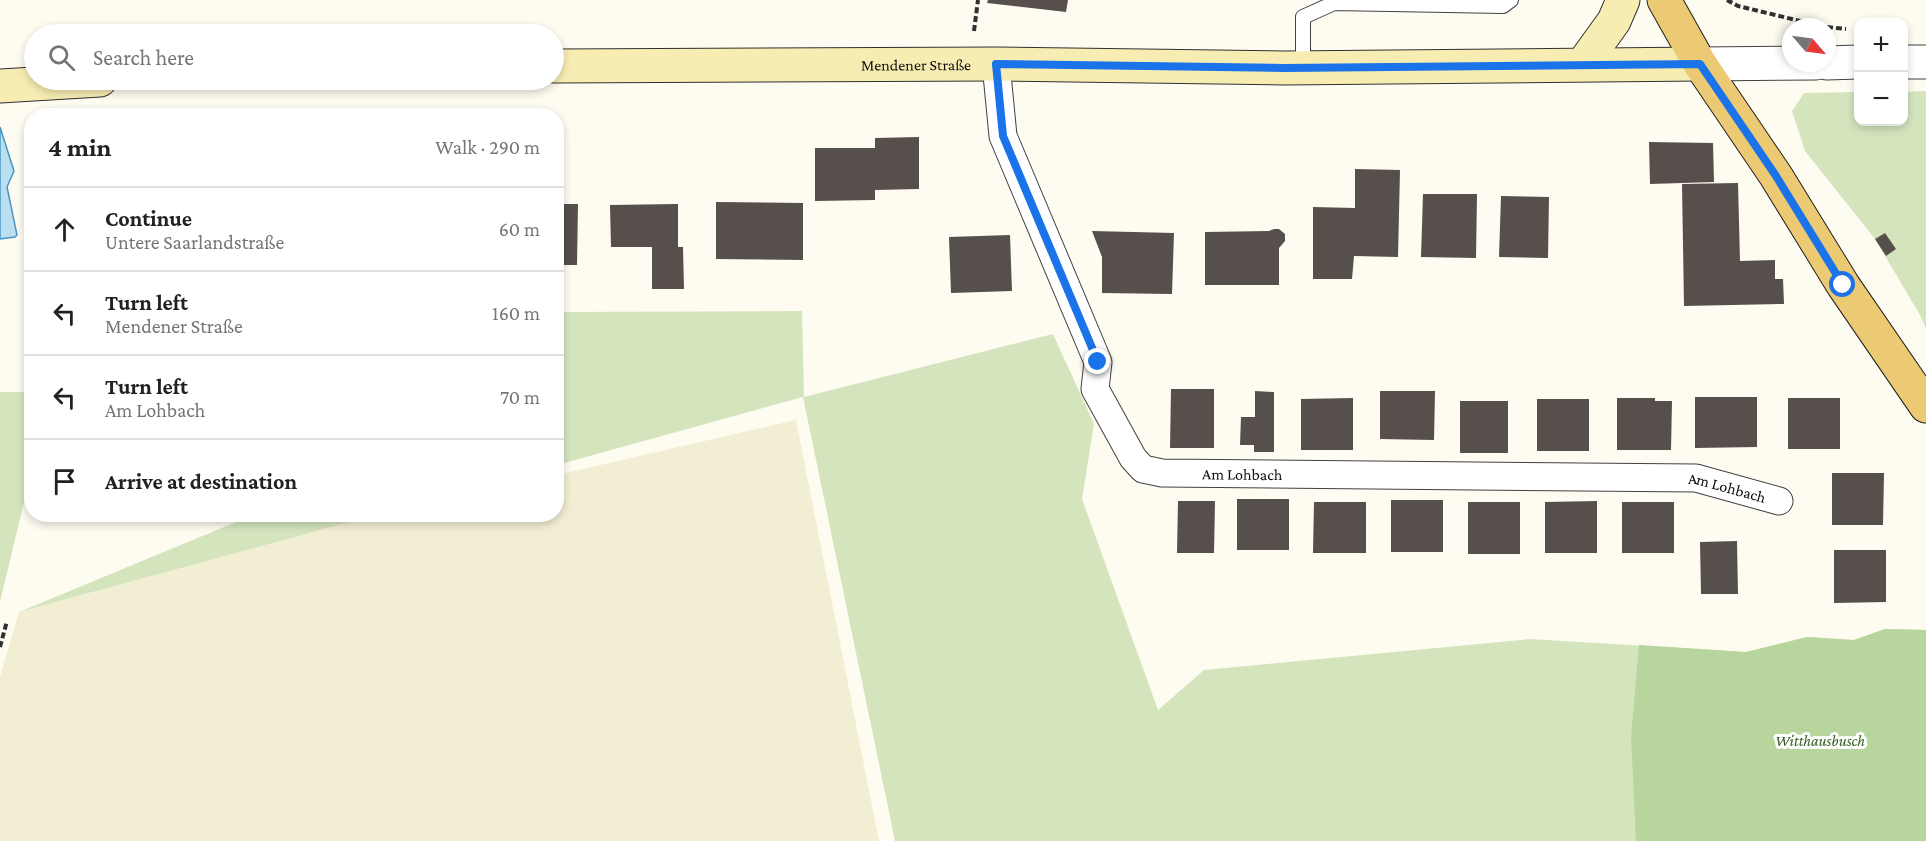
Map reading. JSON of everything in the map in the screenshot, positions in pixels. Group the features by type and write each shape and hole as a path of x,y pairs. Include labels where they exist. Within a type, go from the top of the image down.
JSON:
{"main road":[{"path":"1583,64 1614,21 1623,0"},
{"path":"1664,0 1700,64 1776,176 1843,285 1926,406"},
{"name":"Mendener Straße","path":"564,66 996,64 1303,68 1700,64"},
{"path":"0,86 24,85"}],"street":[{"path":"1836,63 1854,62"},
{"path":"1908,62 1926,62"},
{"name":"Mendener Straße","path":"1700,64 1782,63"},
{"name":"Am Lohbach","path":"996,64 1003,136 1098,362 1095,389 1133,458 1143,469 1162,474 1696,478 1779,501"}],"lane":[{"path":"1303,68 1303,17 1334,3 1503,6 1511,0"}],"path":[{"path":"974,31 978,0"},
{"path":"1727,0 1738,6 1788,18"},
{"path":"0,647 7,621"}],"shaded area":[{"path":"796,420 879,841 0,841 0,677 19,612 351,522 564,522 564,473"}],"green space":[{"path":"1926,91 1926,329 1875,239 1805,151 1792,111 1804,93 1854,92 1854,126 1908,126 1908,92"},
{"path":"802,311 804,397 1053,334 1094,424 1082,499 1158,710 1204,670 1530,639 1746,652 1807,637 1854,640 1885,629 1926,630 1926,841 895,841 803,397 564,463 564,312"},
{"path":"0,392 24,392 24,502 0,602"},
{"path":"236,522 349,522 19,612"},
{"name":"Witthausbusch","path":"1885,629 1926,630 1926,841 1636,841 1631,737 1639,645 1746,652 1807,637 1854,640"}],"water":[{"path":"0,127 14,171 7,187 17,235 0,239"}],"building":[{"path":"988,0 1068,0 1066,12 987,3"},
{"path":"919,137 919,189 875,190 875,200 815,201 815,148 875,148 875,138"},
{"path":"1649,142 1713,143 1714,182 1650,184"},
{"path":"1355,169 1400,170 1398,257 1354,256 1352,279 1313,279 1313,207 1355,208"},
{"path":"1738,183 1740,261 1775,260 1775,279 1783,279 1784,304 1684,306 1682,184"},
{"path":"1423,194 1477,194 1476,258 1421,257"},
{"path":"1501,196 1549,197 1548,258 1499,257"},
{"path":"716,202 803,203 803,260 716,259"},
{"path":"564,204 578,204 577,265 564,265"},
{"path":"678,204 678,247 683,247 684,289 652,289 652,247 611,247 610,205"},
{"path":"1279,229 1285,234 1285,241 1279,248 1279,285 1205,285 1205,232"},
{"path":"1092,231 1174,233 1172,294 1102,293 1102,257"},
{"path":"1885,233 1896,249 1886,256 1875,239"},
{"path":"1010,235 1012,291 951,293 949,237"},
{"path":"1171,389 1214,389 1214,448 1170,448"},
{"path":"1255,391 1274,392 1274,452 1254,452 1254,445 1240,445 1241,417 1255,417"},
{"path":"1380,391 1435,391 1434,440 1380,439"},
{"path":"1695,397 1757,397 1757,447 1695,448"},
{"path":"1353,398 1353,450 1301,450 1301,399"},
{"path":"1617,398 1655,398 1655,401 1672,401 1671,450 1617,450"},
{"path":"1788,398 1840,398 1840,449 1788,449"},
{"path":"1537,399 1589,399 1589,451 1537,451"},
{"path":"1460,401 1508,401 1508,453 1460,453"},
{"path":"1832,473 1884,473 1883,525 1832,525"},
{"path":"1237,499 1289,499 1289,550 1237,550"},
{"path":"1391,500 1443,500 1443,552 1391,552"},
{"path":"1178,501 1215,501 1214,553 1177,553"},
{"path":"1597,501 1597,553 1545,553 1545,502"},
{"path":"1314,502 1366,502 1366,553 1313,553"},
{"path":"1468,502 1520,502 1520,554 1468,554"},
{"path":"1622,502 1674,502 1674,553 1622,553"},
{"path":"1737,541 1738,594 1701,594 1700,542"},
{"path":"1834,550 1886,550 1886,602 1834,603"}],"route":[{"path":"1098,362 1003,136 996,64 1284,68 1700,64 1776,176 1843,285"}]}
